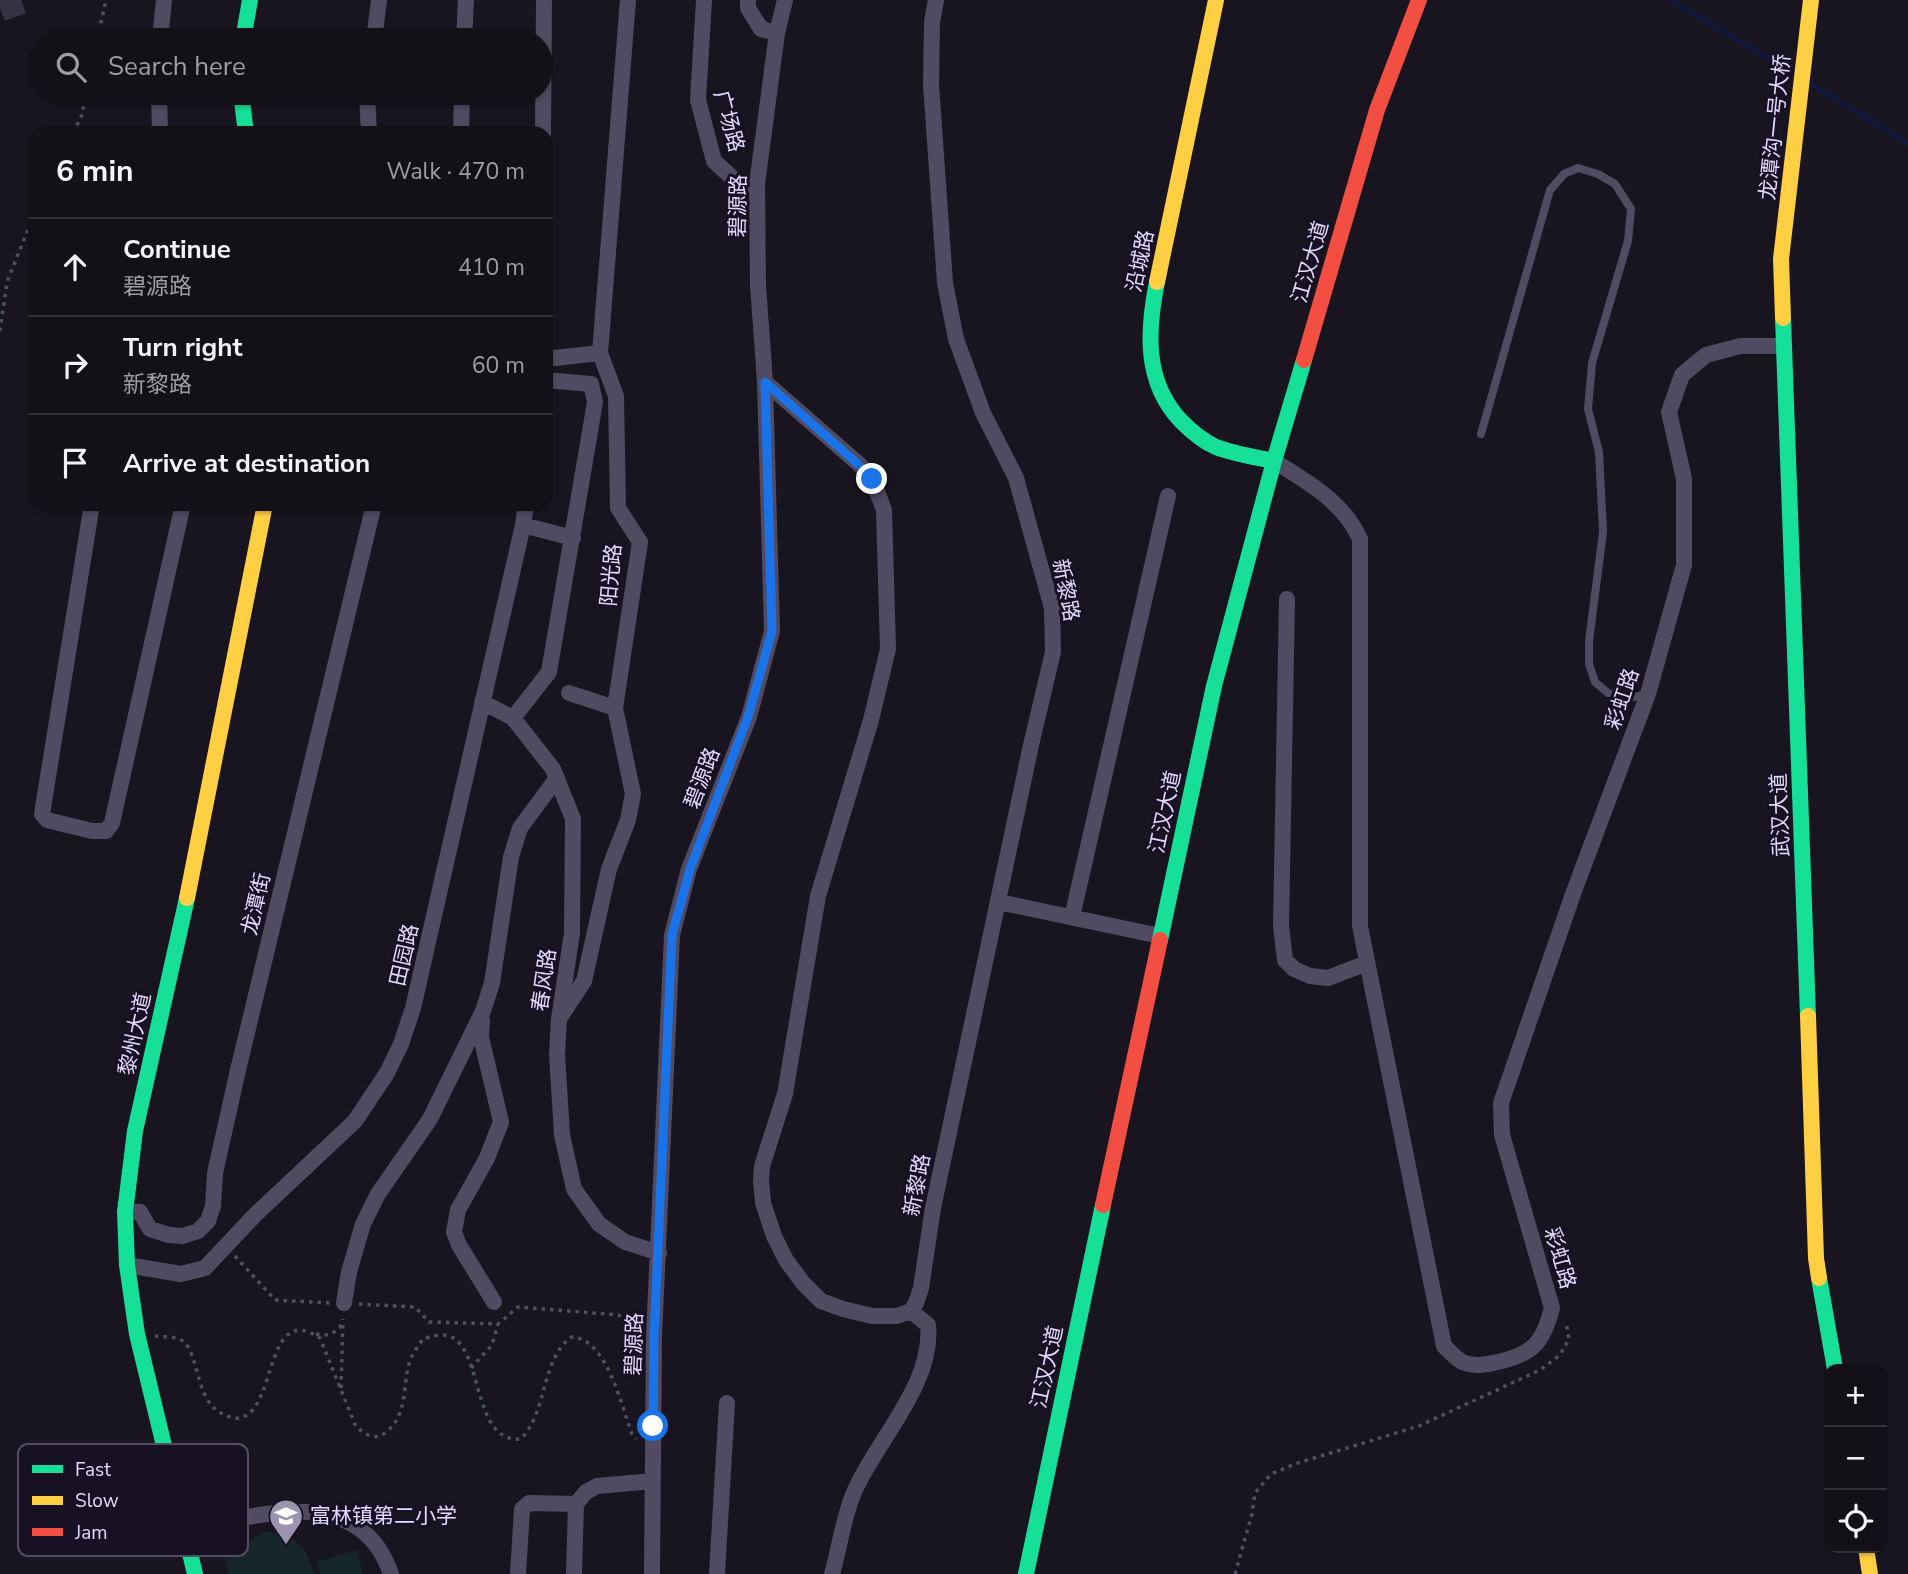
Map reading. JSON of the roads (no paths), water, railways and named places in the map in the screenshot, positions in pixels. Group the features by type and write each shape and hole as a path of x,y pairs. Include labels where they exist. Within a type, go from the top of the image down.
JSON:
{"main road":[{"path":"245,28 250,0"},
{"name":"沿城路","path":"1216,0 1152,310 1150,350 1155,386 1167,409 1198,438 1217,448 1274,461"},
{"name":"江汉大道","path":"1027,1574 1214,686 1274,461 1377,110 1419,0"},
{"name":"龙潭沟一号大桥","path":"1781,259 1811,0"},
{"path":"243,105 245,126"},
{"name":"武汉大道","path":"1781,259 1816,1258 1834,1364"},
{"name":"黎州大道","path":"163,1444 137,1334 127,1265 125,1212 128,1175 264,511"},
{"path":"1867,1553 1870,1574"},
{"name":"黎州大道","path":"190,1556 195,1574"}],"street":[{"path":"161,28 164,0"},
{"path":"376,28 379,0"},
{"path":"465,28 466,0"},
{"path":"544,0 544,28"},
{"name":"阳光路","path":"559,1019 584,981 609,869 628,820 633,794 615,708 640,542 618,508 616,396 600,353 628,0"},
{"name":"广场路","path":"704,0 698,100 714,161 740,184 757,184"},
{"path":"748,0 748,8 761,29 777,33"},
{"name":"碧源路","path":"652,1574 654,1337 672,935 690,869 748,717 772,631 765,382 758,285 757,184 777,33 785,0"},
{"name":"新黎路","path":"911,1311 921,1288 933,1208 1053,652 1052,608 1016,478 983,413 956,339 945,283 931,84 932,22 936,0"},
{"path":"159,105 160,126"},
{"path":"368,105 369,126"},
{"path":"461,126 462,105"},
{"path":"543,105 543,126"},
{"name":"彩虹路","path":"1274,461 1328,496 1352,521 1360,539 1360,926 1444,1346 1462,1363 1479,1366 1517,1357 1535,1346 1547,1330 1552,1308 1502,1135 1501,1103 1568,907 1648,694 1684,565 1684,479 1669,412 1682,375 1706,355 1740,346 1784,345"},
{"path":"553,358 600,353"},
{"path":"513,718 549,672 595,402 591,384 553,381"},
{"path":"765,382 860,466 872,479 884,510 888,632 885,667 818,896 785,1094 762,1166 763,1203 774,1236 786,1260 821,1301 872,1316 897,1316 911,1311 928,1325 930,1343 922,1370 855,1490 832,1574"},
{"path":"1072,917 1168,496"},
{"path":"91,511 42,814 47,820 92,831 106,831 112,823 181,511"},
{"name":"龙潭街","path":"125,1212 140,1212 150,1229 169,1235 183,1236 198,1231 208,1221 213,1206 215,1173 238,1070 372,511"},
{"name":"田园路","path":"127,1265 181,1274 205,1268 255,1215 355,1121 387,1073 401,1044 413,1008 525,511"},
{"path":"523,525 573,538"},
{"path":"1287,599 1281,926 1285,960 1302,973 1328,978 1367,963"},
{"path":"569,693 615,708"},
{"name":"春风路","path":"482,702 513,718 553,769 573,818 572,933 559,1019 557,1054 562,1135 574,1189 599,1223 625,1242 659,1253"},
{"path":"344,1303 349,1272 363,1224 379,1194 430,1119 483,1011 497,960 511,857 520,828 557,778"},
{"path":"999,902 1160,936"},
{"path":"483,1011 481,1037 501,1122 492,1148 458,1210 454,1233 494,1301"},
{"path":"717,1574 727,1403"},
{"path":"574,1574 576,1504 586,1492 597,1486 653,1481"},
{"path":"518,1574 523,1509 529,1503 576,1504"},
{"path":"248,1518 293,1511 331,1516 355,1525 377,1546 391,1574"}],"lane":[{"path":"1481,434 1550,190 1564,174 1578,168 1598,174 1615,184 1631,209 1628,241 1592,363 1588,409 1599,452 1603,533 1589,641 1589,664 1595,682 1608,693 1623,699 1648,694"}],"waterway":[{"path":"1671,0 1797,76"},
{"path":"1806,81 1908,143"}],"tunnel":[{"path":"0,8 21,0"}],"place":[{"name":"富林镇第二小学","path":"286,1546"}]}
